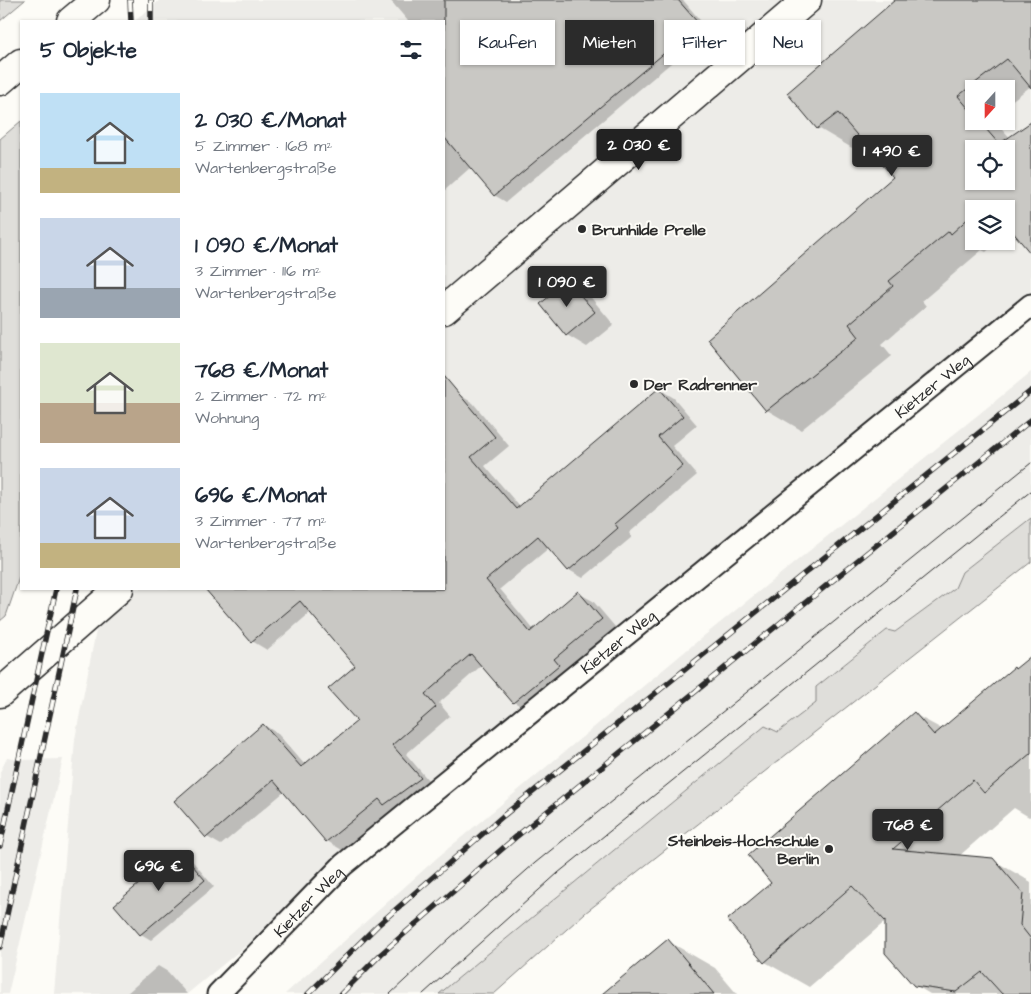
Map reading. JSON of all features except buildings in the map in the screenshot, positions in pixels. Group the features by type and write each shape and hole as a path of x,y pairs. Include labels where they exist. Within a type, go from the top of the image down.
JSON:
{"street":[{"path":"72,20 96,0"},
{"path":"445,309 806,0"},
{"path":"0,80 20,64"},
{"path":"0,693 118,590"}],"lane":[{"name":"Kietzer Weg","path":"218,994 343,865 1031,305"}],"shaded area":[{"path":"0,0 25,0 0,21"},
{"path":"160,0 1031,0 1031,301 187,994 54,994 75,739 104,590 445,590 445,20 136,20"},
{"path":"20,122 20,575 6,616 0,621 0,139"},
{"path":"1031,372 1031,518 962,572 955,588 895,632 887,630 816,687 817,703 778,733 765,726 439,994 285,994 438,857 700,639"},
{"path":"1031,518 1031,562 585,913 494,994 439,994 765,726 778,732 816,703 816,687 887,630 895,632 955,588 962,572"},
{"path":"7,758 19,760 63,759 8,994 0,994 0,772"}],"tram line":[{"path":"390,994 535,863 1031,463"},
{"path":"423,994 558,873 1031,491"}],"railway":[{"path":"130,0 131,20"},
{"path":"151,0 151,20"},
{"path":"308,994 378,925 503,816 1031,391"},
{"path":"341,994 381,954 517,836 1031,420"},
{"path":"0,846 56,590"},
{"path":"0,947 77,590"}],"place":[{"name":"Brunhilde Prelle","path":"582,229"},
{"name":"Der Radrenner","path":"634,384"},
{"name":"Steinbeis-Hochschule Berlin","path":"829,849"}]}
